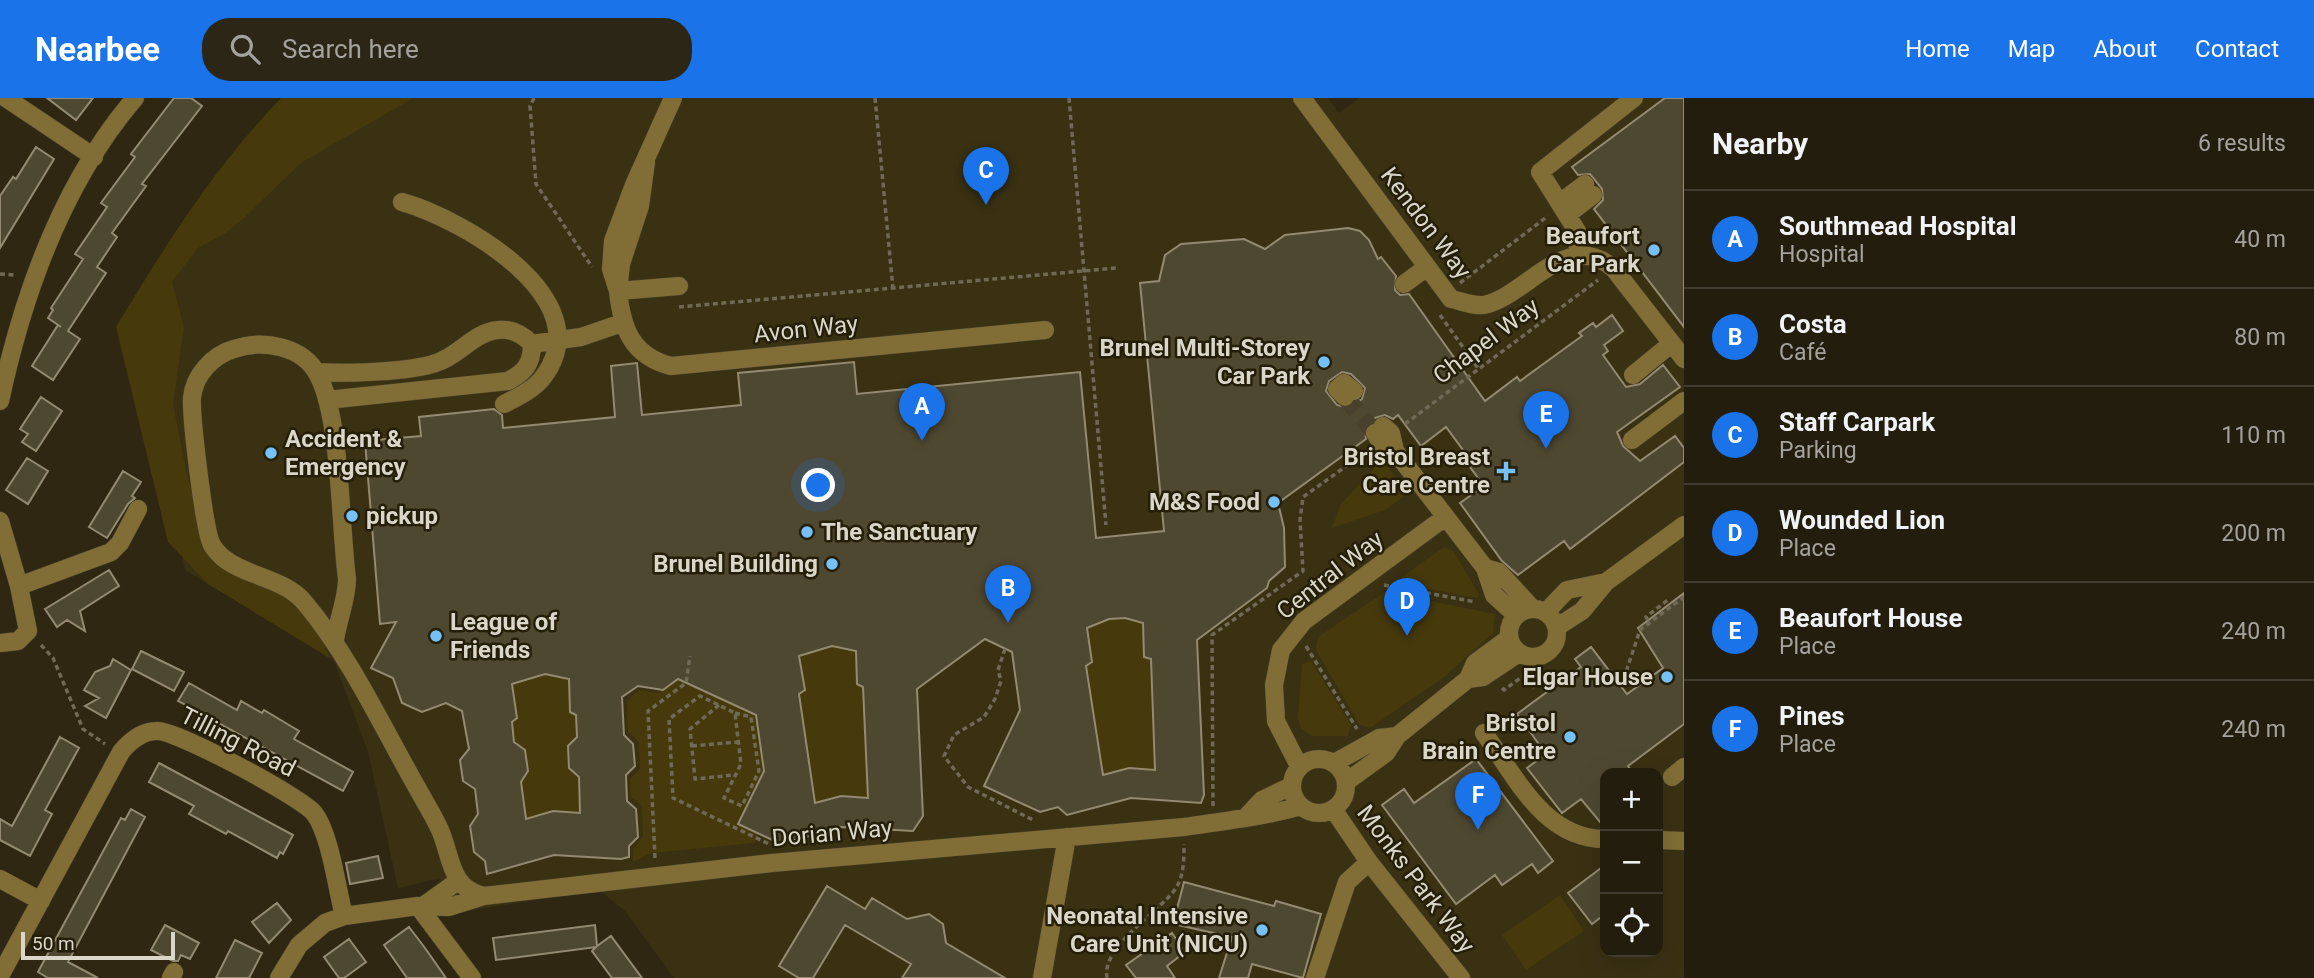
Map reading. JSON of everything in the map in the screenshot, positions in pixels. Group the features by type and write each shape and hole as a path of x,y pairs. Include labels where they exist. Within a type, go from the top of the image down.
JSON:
{"street":[{"path":"6,98 94,158"},
{"path":"0,401 10,353 35,277 69,198 118,118 135,98"},
{"name":"Avon Way","path":"673,98 646,162 640,206 621,264 618,291 622,323 643,354 657,363 671,366 1045,330"},
{"name":"Kendon Way","path":"1302,98 1451,299 1486,306 1562,259 1578,256"},
{"path":"1634,98 1540,172 1577,231 1578,256 1606,262 1614,269 1684,359"},
{"path":"1564,207 1589,189"},
{"path":"402,202 442,216 474,232 518,267 551,310 557,340 553,360 543,378 504,404"},
{"path":"1404,284 1427,267"},
{"path":"618,291 679,286"},
{"path":"532,344 601,332 622,323"},
{"path":"317,372 347,374 436,363 490,331 502,329 524,337 532,344"},
{"path":"335,640 341,607 347,595 347,579 327,400 317,372 288,349 268,344 244,345 222,352 202,372 195,384 192,399 206,525 212,545 235,565 288,589 301,598 335,640 440,829 458,881 471,892 484,896"},
{"path":"327,400 508,381 528,366 532,344"},
{"path":"1633,375 1671,344"},
{"path":"1632,440 1684,401"},
{"path":"1379,429 1391,433 1395,451 1485,568 1499,572 1532,611 1558,627"},
{"path":"19,586 111,552 120,543 138,509"},
{"name":"Central Way","path":"1299,766 1278,729 1274,704 1277,662 1281,650 1296,629 1444,518"},
{"path":"0,522 19,586 28,631 18,641 0,643"},
{"path":"1346,782 1334,763 1320,758 1299,766 1291,786 1301,806 1317,813 1333,809 1342,800 1346,782 1386,753 1397,736 1468,679 1475,663 1514,646 1539,657 1548,653 1555,646 1558,627 1581,611 1606,582 1684,525"},
{"path":"1514,646 1509,630 1532,611 1567,590 1606,582"},
{"name":"Tilling Road","path":"0,976 121,752 141,735 152,731 167,732 305,804 320,823 344,916"},
{"path":"1484,733 1547,819 1567,832 1600,838"},
{"path":"1334,763 1379,738 1397,736"},
{"name":"Dorian Way","path":"1248,815 1262,800 1291,786"},
{"name":"Dorian Way","path":"279,978 299,945 311,933 344,916 420,906 449,907 484,896 772,863 1184,827 1248,815 1266,816 1301,806"},
{"name":"Monks Park Way","path":"1333,809 1369,862 1461,978"},
{"path":"1042,978 1067,837"},
{"path":"1663,840 1684,841"},
{"path":"1315,978 1347,882 1369,862"},
{"path":"0,879 41,901"},
{"path":"458,881 420,906 472,978"}],"path":[{"path":"534,98 530,106 536,184 593,268"},
{"path":"875,98 893,289"},
{"path":"1069,98 1106,525"},
{"path":"1447,293 1564,207"},
{"path":"675,307 1117,268"},
{"name":"Chapel Way","path":"1395,451 1398,429 1614,269"},
{"path":"1214,822 1212,635 1303,571 1300,520 1303,497 1366,452"},
{"path":"1358,581 1484,604"},
{"path":"1622,687 1640,630 1684,597"},
{"path":"1648,620 1646,617 1669,599"},
{"path":"1296,629 1367,745"},
{"path":"28,631 53,658 83,729 121,752"},
{"path":"1005,649 998,670 1001,681 995,699 984,717 954,735 944,756 968,788 1044,825 1045,839"},
{"path":"656,876 648,711 685,683 690,656"},
{"path":"1504,690 1523,676 1533,689"},
{"path":"735,713 740,764 724,798 742,806 759,771 751,717 735,713 700,696 668,719 673,798 771,845 772,863"},
{"path":"719,705 690,729 695,779 735,775"},
{"path":"692,746 738,742"},
{"path":"1107,978 1105,971 1121,942 1177,887 1184,866 1184,827"}],"shaded area":[{"path":"281,98 413,98 301,163 244,218 227,232 198,248 172,282 184,327 173,404 187,475 215,558 306,604 330,658 208,584 168,542 116,327 172,237 212,180"},
{"path":"297,98 1328,98 1339,113 1359,98 1684,98 1684,978 674,978 625,911 599,890 447,914 440,878 398,888 368,752 334,661 185,570 134,313"},
{"path":"1380,462 1385,463 1403,487 1403,497 1385,510 1332,528 1341,504"},
{"path":"1444,547 1453,551 1479,594 1477,598 1402,584 1402,577"},
{"path":"1385,592 1495,614 1493,633 1444,677 1370,728 1359,724 1316,650 1318,637"},
{"path":"1125,618 1143,623 1144,656 1151,659 1155,770 1129,768 1103,775 1086,666 1092,662 1087,628 1109,619"},
{"path":"827,646 856,651 857,684 863,687 868,798 841,796 815,803 799,694 805,690 799,656"},
{"path":"1311,661 1351,725 1348,736 1313,736 1301,729 1298,719 1302,664"},
{"path":"540,674 569,679 570,712 576,715 577,737 568,746 569,768 579,777 580,813 553,811 526,819 521,782 528,771 525,750 514,742 512,722 517,718 512,684"},
{"path":"679,678 756,715 764,771 738,824 758,834 754,843 651,853 633,862 633,849 643,837 642,806 631,797 630,779 640,769 639,742 628,732 627,701 639,690 658,693"},
{"path":"1560,895 1584,931 1526,970 1502,935"}],"building":[{"path":"47,98 93,98 76,120"},
{"path":"174,98 191,98 202,106 142,184 146,186 112,233 117,237 97,267 106,273 68,331 80,339 53,380 32,366 58,325 61,327 48,318 53,310 51,308 83,259 75,254 107,207 101,203 135,157 131,154"},
{"name":"Beaufort Car Park","path":"1665,98 1684,98 1684,327 1594,209 1603,200 1602,189 1590,174 1578,175 1572,167"},
{"path":"36,147 54,159 0,248 0,196 13,177 16,179"},
{"name":"Brunel Building","path":"1348,228 1360,231 1369,240 1378,259 1381,257 1396,276 1395,290 1400,295 1409,294 1485,401 1517,377 1520,381 1582,336 1579,333 1593,323 1596,327 1612,315 1623,331 1604,345 1608,351 1603,355 1626,387 1640,384 1663,365 1680,387 1617,432 1623,446 1640,461 1675,436 1684,448 1684,462 1570,549 1564,541 1518,575 1502,561 1460,503 1484,486 1470,467 1474,465 1446,427 1421,446 1398,415 1393,419 1385,415 1375,418 1365,428 1366,439 1278,503 1284,528 1285,567 1269,581 1267,588 1197,640 1204,795 1201,803 1131,798 1067,815 1058,807 1040,812 984,786 1020,710 1012,652 985,639 917,689 923,816 913,831 841,827 781,844 738,824 764,771 756,715 678,679 663,690 638,686 622,697 624,735 633,744 635,766 626,775 627,801 636,809 638,837 629,846 629,857 621,859 554,855 487,874 485,861 474,852 470,826 478,814 475,789 463,781 460,760 469,749 462,711 446,703 422,712 402,703 393,678 371,668 396,622 380,624 365,441 421,436 419,417 494,409 502,415 503,428 615,417 611,366 637,363 642,415 741,405 738,373 854,362 857,394 1080,372 1096,538 1164,531 1140,283 1159,281 1165,255 1181,244 1244,239 1265,249 1285,235","holes":["1342,372 1351,374 1365,388 1362,399 1347,408 1337,405 1326,391 1329,381","1125,618 1143,623 1144,657 1151,659 1155,770 1129,768 1103,775 1086,666 1092,662 1087,628 1109,619","832,646 856,651 857,684 863,687 868,798 841,796 815,803 799,694 805,690 799,656","545,674 569,679 570,712 576,715 577,737 568,746 569,768 579,777 580,813 553,811 526,819 521,782 528,771 525,750 514,742 512,722 517,718 512,684"]},
{"path":"41,397 62,411 36,451 22,442 28,434 20,429"},
{"path":"27,458 48,471 28,504 6,490"},
{"path":"123,471 141,482 132,496 135,498 128,504 107,538 89,527"},
{"path":"109,570 119,586 80,611 85,631 67,620 57,627 45,609"},
{"path":"1684,593 1684,724 1628,766 1629,768 1600,768 1600,822 1581,799 1562,813 1527,768 1546,754 1517,714 1581,667 1575,659 1591,647 1627,694 1663,668 1638,628"},
{"path":"141,651 184,672 174,691 132,669"},
{"path":"113,659 131,670 106,718 85,706 99,698 84,690 95,672 110,666"},
{"path":"189,683 237,710 241,701 262,713 264,710 299,731 294,739 353,772 343,791 178,701"},
{"path":"60,737 79,748 45,810 52,814 30,856 0,840 0,819 12,826"},
{"path":"1476,759 1553,861 1538,873 1532,864 1502,885 1495,875 1456,904 1382,805 1404,789 1414,803"},
{"path":"159,763 293,835 283,854 280,852 277,858 228,831 226,834 189,814 194,806 149,782"},
{"path":"131,809 145,817 68,962 98,978 48,978 38,972 121,818 125,820"},
{"path":"378,856 383,878 350,884 346,863"},
{"path":"1600,869 1600,918 1592,924 1568,893"},
{"name":"Neonatal Intensive Care Unit (NICU)","path":"1184,882 1274,906 1276,901 1321,914 1303,978 1252,964 1248,978 1219,978 1232,937 1173,924"},
{"path":"827,886 865,909 872,898 907,919 929,914 943,924 946,943 1005,978 902,978 911,964 845,925 813,978 799,978 779,966"},
{"path":"277,903 291,920 269,943 252,922"},
{"path":"165,925 199,943 190,959 181,955 178,961 173,961 151,950"},
{"path":"595,925 597,946 611,936 642,978 612,978 592,951 596,947 496,960 493,938"},
{"path":"409,927 446,978 407,978 384,945"},
{"path":"1172,933 1185,952 1167,966 1175,978 1136,978 1126,965"},
{"path":"349,939 366,962 344,978 339,978 324,957"},
{"path":"235,940 262,953 249,978 216,978"}],"tunnel":[{"path":"1345,397 1375,433"}],"place":[{"name":"Staff Carpark","path":"986,205"},
{"name":"Beaufort Car Park","path":"1654,250"},
{"name":"Brunel Multi-Storey Car Park","path":"1324,362"},
{"name":"Southmead Hospital","path":"922,441"},
{"name":"Beaufort House","path":"1546,449"},
{"name":"Accident & Emergency","path":"271,453"},
{"name":"Bristol Breast Care Centre","path":"1506,471"},
{"name":"M&S Food","path":"1274,502"},
{"name":"pickup","path":"352,516"},
{"name":"The Sanctuary","path":"807,532"},
{"name":"Brunel Building","path":"832,564"},
{"name":"Costa","path":"1008,623"},
{"name":"League of Friends","path":"436,636"},
{"name":"Wounded Lion","path":"1407,636"},
{"name":"Elgar House","path":"1667,677"},
{"name":"Bristol Brain Centre","path":"1570,737"},
{"name":"Pines","path":"1478,830"},
{"name":"Neonatal Intensive Care Unit (NICU)","path":"1262,930"}]}
